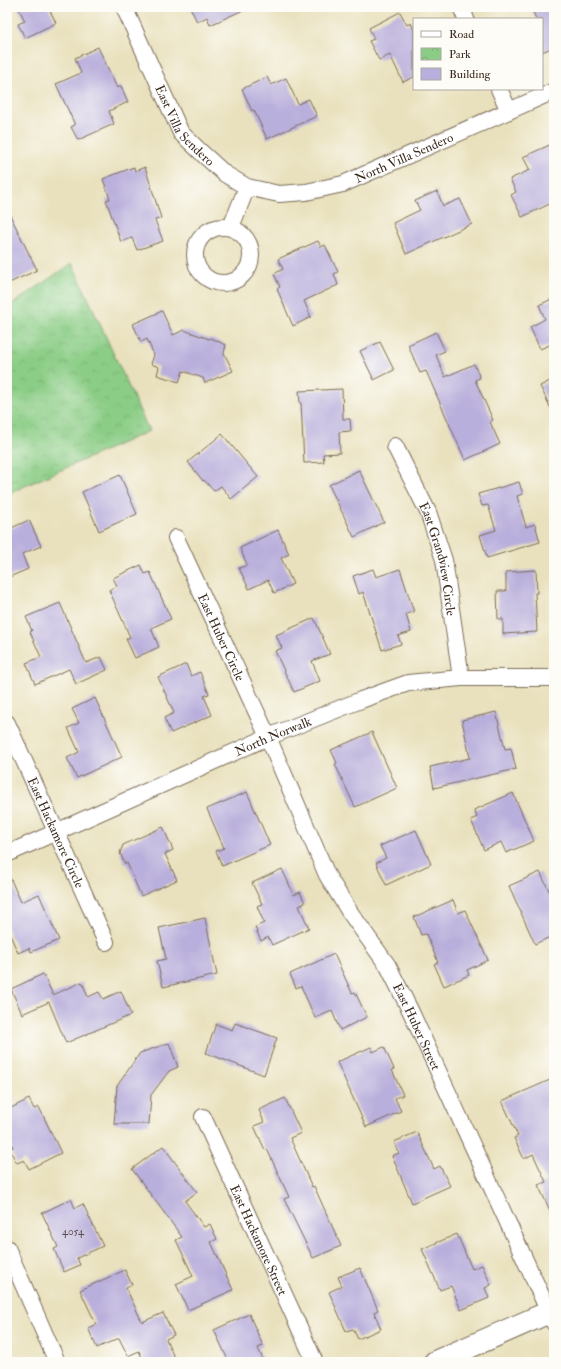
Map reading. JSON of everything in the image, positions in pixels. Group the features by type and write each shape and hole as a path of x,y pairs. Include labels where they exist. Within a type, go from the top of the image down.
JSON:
{"street":[{"name":"East Villa Sendero","path":"124,7 181,133 226,174 248,187"},
{"path":"460,7 466,18"},
{"path":"499,90 509,111"},
{"name":"North Villa Sendero","path":"248,187 279,194 306,192 343,184 554,91"},
{"path":"231,227 248,187"},
{"name":"East Grandview Circle","path":"396,446 428,512 444,560 461,678"},
{"name":"East Huber Circle","path":"176,538 268,737"},
{"name":"North Norwalk","path":"7,854 268,737 408,683 461,678 554,678"},
{"name":"East Hackamore Circle","path":"7,723 106,942"},
{"name":"East Huber Street","path":"268,737 327,875 349,911 388,966 411,1012 552,1315"},
{"name":"East Hackamore Street","path":"203,1117 315,1362"},
{"path":"7,1248 58,1362"},
{"path":"435,1362 552,1315"}],"green space":[{"path":"72,263 149,431 7,494 7,308"}],"building":[{"path":"18,7 48,7 56,23 25,38 18,24 25,21"},
{"path":"190,7 250,7 210,25 207,17 197,22"},
{"path":"531,7 554,7 554,47 543,52 543,18 536,18"},
{"path":"400,12 407,25 411,23 413,28 413,77 403,82 390,55 379,60 369,41 374,39 369,28"},
{"path":"98,47 117,88 121,86 128,102 109,111 114,124 78,140 71,127 75,125 56,84 81,73 75,58"},
{"path":"267,77 271,85 286,78 298,104 309,99 317,116 267,139 254,110 252,111 242,89"},
{"path":"554,143 554,202 522,217 511,195 516,192 510,179 530,170 523,157"},
{"path":"134,167 135,171 145,167 161,218 155,220 163,241 137,250 132,238 121,242 106,200 110,199 103,179"},
{"path":"437,191 443,206 460,199 472,224 406,254 393,223 420,210 415,201"},
{"path":"7,209 37,270 7,284"},
{"path":"318,241 321,247 325,245 338,272 334,274 338,285 304,301 311,317 293,326 277,289 280,287 274,274 283,269 278,259"},
{"path":"554,298 554,343 540,349 530,327 545,319 539,305"},
{"path":"162,311 173,335 184,330 209,339 211,338 226,345 224,353 233,371 205,383 203,378 183,371 179,382 157,375 159,367 151,364 154,355 147,339 141,342 133,324"},
{"path":"436,332 445,351 436,355 445,377 474,364 480,378 475,380 493,420 490,422 500,444 465,460 426,371 420,373 408,345"},
{"path":"380,342 394,370 374,380 360,351"},
{"path":"554,379 554,415 540,386"},
{"path":"342,389 343,419 350,419 351,431 339,432 340,453 323,454 324,462 304,463 299,391"},
{"path":"222,434 258,477 231,499 221,486 214,491 204,480 203,481 188,462"},
{"path":"359,470 384,522 354,537 329,485"},
{"path":"120,475 137,514 99,531 82,492"},
{"path":"519,482 523,494 517,496 526,527 535,524 540,542 487,558 480,535 496,530 488,505 482,506 478,494"},
{"path":"29,520 41,546 22,554 28,569 7,578 7,530"},
{"path":"278,530 289,554 281,558 293,584 274,593 268,580 249,589 239,568 247,565 240,548"},
{"path":"141,565 145,574 150,572 171,619 151,628 159,647 135,658 126,639 130,637 109,590 117,586 113,578"},
{"path":"373,569 376,577 400,569 414,612 406,614 411,632 398,636 401,644 382,650 363,592 359,594 353,576"},
{"path":"536,570 537,593 535,593 537,632 503,634 503,619 498,619 497,591 506,591 506,572"},
{"path":"60,603 86,663 101,657 107,670 76,684 69,669 35,684 26,663 41,657 30,632 32,631 26,617"},
{"path":"314,618 330,654 312,661 320,681 294,692 275,651 282,648 276,635"},
{"path":"186,664 191,676 200,672 209,694 204,696 212,715 171,733 164,718 174,713 158,677"},
{"path":"95,698 122,757 77,778 67,758 79,752 68,728 79,723 72,709"},
{"path":"496,712 505,749 511,748 516,769 434,788 430,767 470,758 462,720"},
{"path":"372,732 397,788 355,807 335,764 337,763 331,750"},
{"path":"247,792 270,845 222,866 216,851 224,848 207,809"},
{"path":"513,793 534,841 506,853 501,842 484,850 471,820 477,817 474,810"},
{"path":"163,827 173,850 165,854 177,880 141,896 127,863 125,864 120,853 123,845"},
{"path":"416,830 431,864 386,885 376,863 386,858 380,846"},
{"path":"282,869 294,895 300,892 305,903 299,906 309,928 272,945 268,937 261,941 255,927 264,923 257,906 262,904 252,883"},
{"path":"7,871 21,902 39,894 59,940 31,952 29,948 18,953 7,928"},
{"path":"540,872 554,901 554,935 535,944 509,886"},
{"path":"453,900 458,913 465,910 488,960 467,970 469,975 444,986 434,964 438,962 426,934 421,935 414,917"},
{"path":"205,918 217,975 163,987 157,961 166,959 159,928"},
{"path":"334,954 352,993 355,992 367,1017 340,1030 332,1011 315,1018 301,986 296,988 290,974"},
{"path":"43,974 53,995 82,982 88,997 99,992 103,999 121,991 131,1015 66,1043 49,1002 22,1014 11,989"},
{"path":"235,1023 277,1038 264,1075 206,1053 216,1024 232,1030"},
{"path":"169,1043 178,1067 169,1071 151,1095 149,1124 114,1124 117,1086 140,1053"},
{"path":"371,1047 373,1052 384,1047 394,1069 392,1070 403,1095 395,1098 401,1111 366,1127 337,1062"},
{"path":"550,1080 554,1089 554,1219 538,1185 546,1182 533,1154 524,1159 514,1138 518,1136 502,1101"},
{"path":"285,1098 301,1133 290,1138 312,1187 314,1186 341,1246 313,1258 284,1199 289,1197 267,1149 265,1150 254,1126 264,1122 259,1110"},
{"path":"29,1099 34,1109 39,1107 61,1153 29,1169 24,1160 17,1163 9,1149 13,1147 7,1135 7,1110"},
{"path":"417,1132 434,1169 440,1166 450,1186 412,1203 392,1156 399,1153 394,1142"},
{"path":"163,1146 197,1192 185,1201 204,1227 210,1224 217,1239 211,1242 233,1290 188,1310 176,1284 193,1276 176,1240 182,1237 132,1169"},
{"path":"71,1199 75,1208 83,1204 103,1246 77,1258 80,1265 64,1272 54,1249 58,1247 42,1213"},
{"path":"457,1234 472,1269 482,1265 491,1285 485,1288 489,1298 461,1310 451,1286 440,1290 422,1249"},
{"path":"360,1268 378,1310 374,1312 381,1329 358,1339 353,1329 346,1331 329,1292 342,1286 338,1277"},
{"path":"125,1270 132,1285 126,1288 142,1322 163,1313 174,1335 166,1339 176,1362 144,1362 139,1351 128,1356 119,1338 97,1348 88,1328 96,1324 80,1290"},
{"path":"249,1314 263,1346 258,1348 264,1362 229,1362 214,1330"}]}
